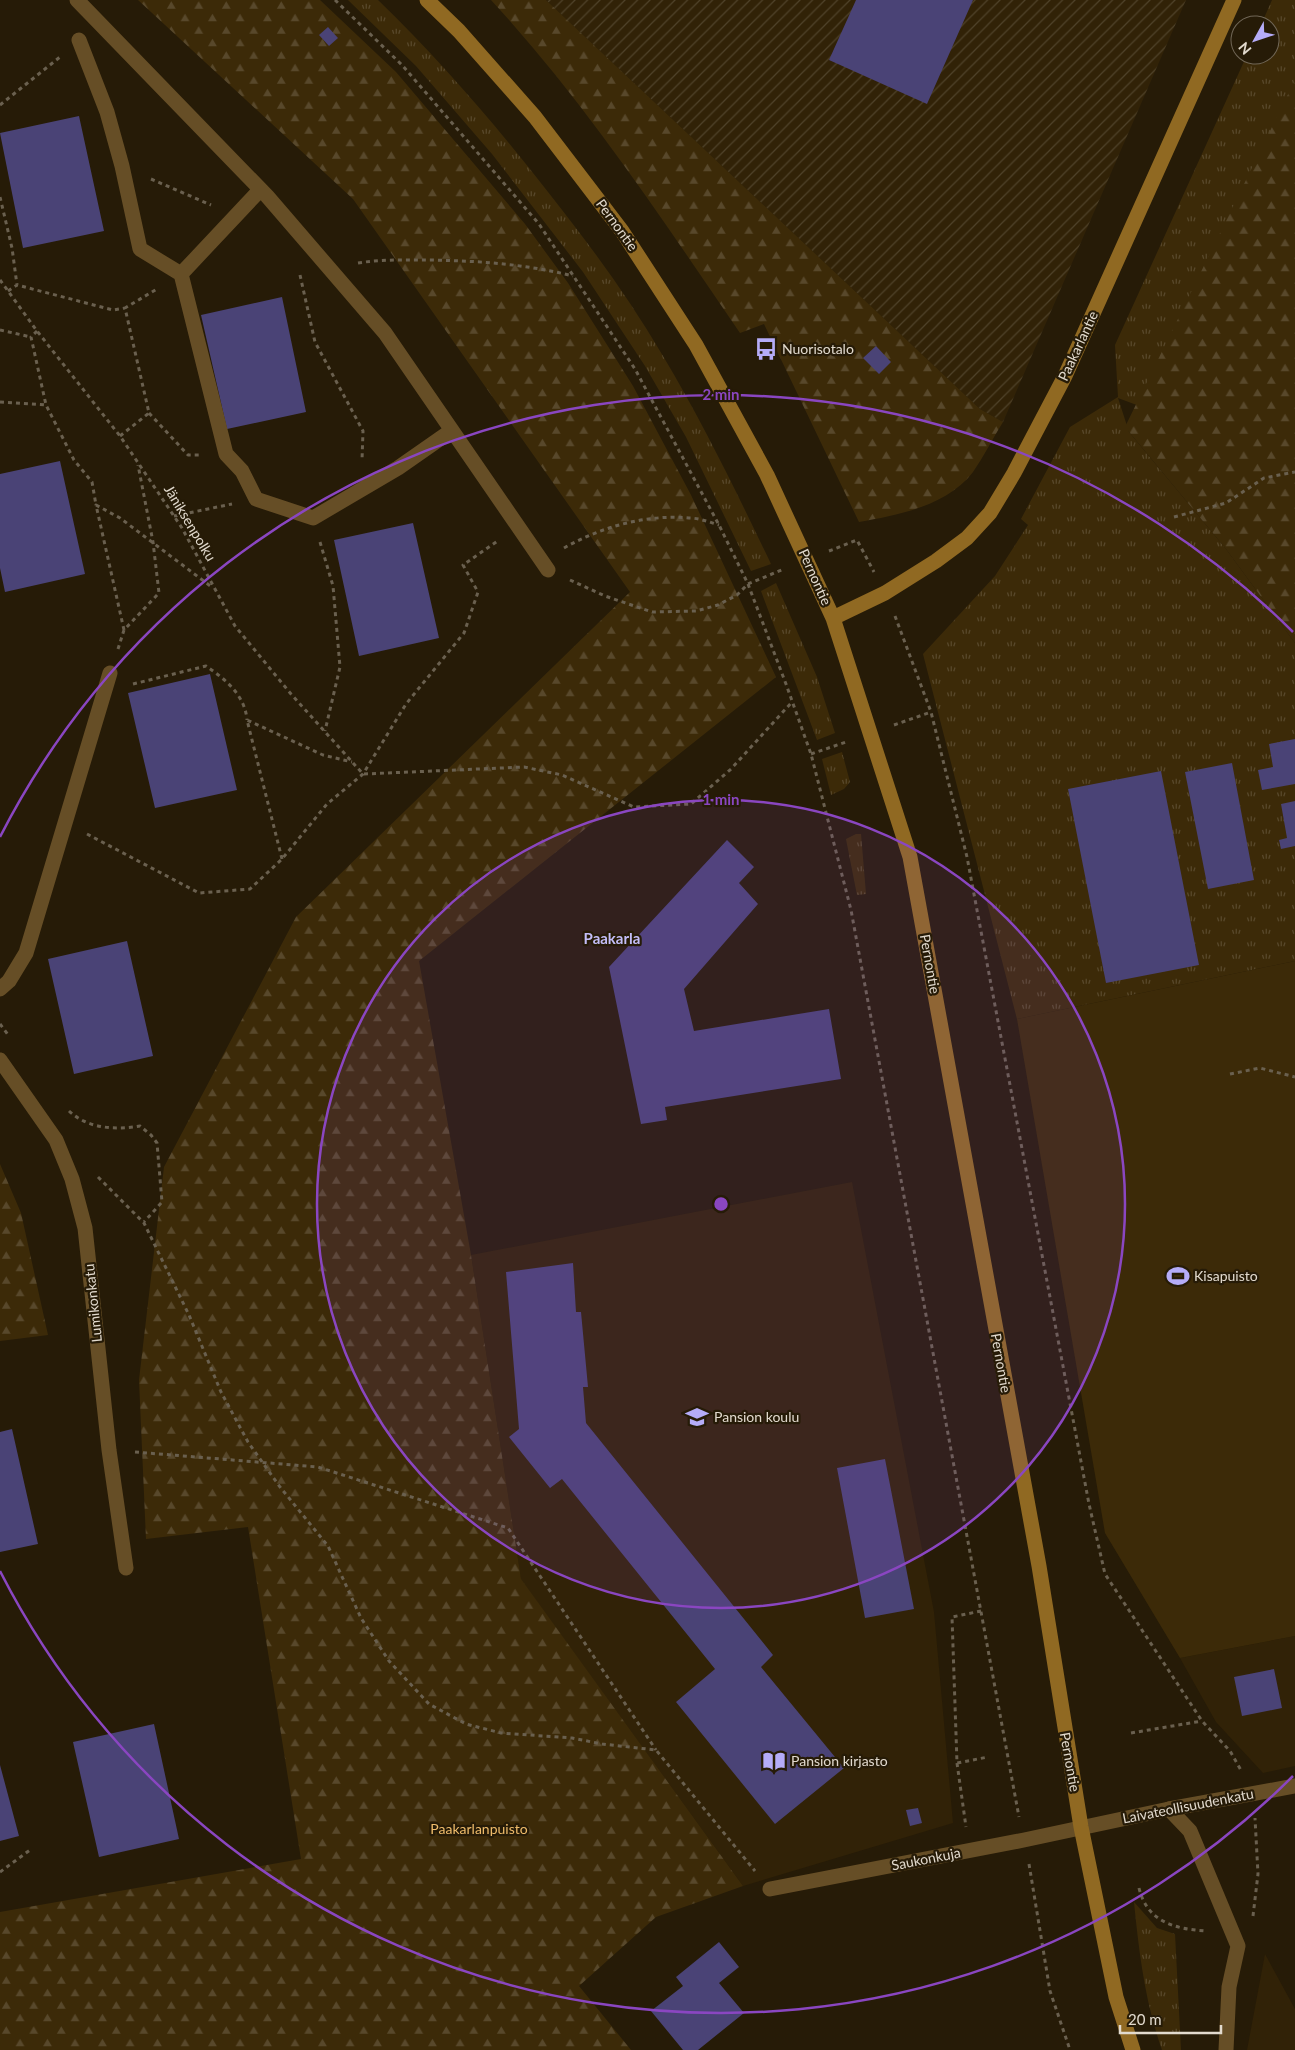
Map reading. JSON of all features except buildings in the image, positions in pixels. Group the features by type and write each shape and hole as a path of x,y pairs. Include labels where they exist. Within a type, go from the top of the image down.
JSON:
{"street":[{"path":"77,0 260,190 385,333 545,565"},
{"name":"Pernontie","path":"427,0 459,31 536,117 622,231 710,369 767,475 833,618 910,857 1039,1566 1081,1827 1116,1997 1133,2050"},
{"name":"Paakarlantie","path":"833,618 885,593 936,561 967,538 990,513 1014,473 1065,376 1234,0"},
{"path":"80,40 107,112 122,166 140,249 181,274 226,454 242,472 256,499 313,518 398,468 451,431"},
{"path":"181,274 260,190"},
{"path":"0,989 10,981 26,953 110,673"},
{"name":"Lumikonkatu","path":"0,1060 56,1140 72,1179 85,1228 109,1450 126,1568"},
{"name":"Laivateollisuudenkatu","path":"1081,1827 1295,1786"},
{"path":"1169,1809 1190,1831 1238,1946 1229,1987 1226,2050"},
{"name":"Saukonkuja","path":"770,1889 1024,1840 1081,1827"}],"path":[{"path":"335,0 402,65 539,224 636,370 719,525 748,584 792,702 821,788 851,910 1024,1840 1050,1991 1070,2050"},
{"path":"0,106 80,40"},
{"path":"122,166 236,216"},
{"path":"0,197 12,248 17,285"},
{"path":"315,253 299,271 315,342 363,431 360,491"},
{"path":"328,268 379,260 487,261 535,267 573,276"},
{"path":"8,291 17,285 113,310 125,308 181,274"},
{"name":"Jäniksenpolku","path":"0,280 37,331 120,436 174,516 235,626 363,774"},
{"path":"125,308 149,414 188,455 226,454"},
{"path":"0,330 31,337"},
{"path":"31,337 37,331"},
{"path":"31,337 46,405 74,460 92,482 124,630"},
{"path":"0,402 46,405"},
{"path":"120,436 149,414"},
{"path":"110,673 124,630 160,594 153,542 137,462"},
{"path":"1174,517 1226,503 1264,478 1295,472"},
{"path":"174,516 256,499"},
{"path":"96,505 120,518 216,590"},
{"path":"313,518 333,586 340,667 325,732"},
{"path":"719,525 690,518 640,519 581,538 545,565 605,596 652,612 696,611 718,605 737,595 748,584"},
{"path":"64,822 199,893 250,889 282,859 327,804 363,774 406,704 464,633 478,592 463,565 518,527"},
{"path":"905,642 932,712 967,857 1089,1504 1105,1574 1202,1721 1230,1751 1251,1794 1255,1815 1258,1874 1254,1914 1238,1946"},
{"path":"104,693 117,688 206,666 225,679 246,706 247,720 282,859"},
{"path":"363,774 524,767 562,775 634,807 691,804 731,769 792,702"},
{"path":"247,720 323,755 353,762"},
{"path":"0,1024 11,1039"},
{"path":"1230,1074 1260,1068 1295,1077"},
{"path":"67,1109 83,1122 125,1128 140,1126 151,1134 157,1143 162,1202 144,1222"},
{"path":"92,1171 144,1222 189,1315 221,1392 248,1442 328,1546 361,1618 389,1661 429,1704 466,1724 501,1733 572,1738 602,1744 656,1750"},
{"path":"109,1450 318,1467 508,1528 656,1750 770,1889"},
{"path":"965,1819 957,1763 952,1617 981,1611"},
{"path":"1131,1733 1202,1721"},
{"path":"957,1763 988,1757"},
{"path":"0,1872 30,1850"},
{"path":"1139,1888 1142,1899 1149,1911 1164,1923 1185,1930 1232,1930"}],"shaded area":[{"path":"546,0 1186,0 1003,422 980,409"},
{"name":"Pansion koulu","path":"852,1182 934,1612 953,1823 743,1886 521,1580 471,1255"},
{"path":"1295,1636 1295,1766 1263,1773 1216,1722 1180,1658"},
{"path":"1265,1954 1295,2009 1295,2050 1247,2050"}],"green space":[{"name":"Paakarlanpuisto","path":"138,0 320,0 396,72 525,224 568,283 633,386 691,495 776,677 419,961 471,1255 521,1579 743,1886 656,1917 579,1986 631,2050 0,2050 0,1912 301,1859 248,1527 146,1539 139,1380 164,1167 296,917 630,592 353,199"},
{"path":"348,0 378,0 401,23 487,117 579,232 637,313 678,381 719,458 771,564 751,571 686,437 645,366 583,272 492,154 416,66"},
{"path":"491,0 546,0 980,409 1003,422 977,466 962,484 936,501 921,507 859,522 764,324 740,333 652,204 591,120 559,79"},
{"path":"1272,0 1295,0 1295,464 1118,398 1129,432 1226,549 1295,643 1295,961 1017,1019 923,654 995,576 1028,525 1021,519 1070,427 1118,397 1115,345 1242,65 1280,65 1280,15 1265,15"},
{"path":"1295,80 1295,643 1226,549 1125,427"},
{"path":"776,583 817,677 835,733 817,740 761,591"},
{"path":"842,752 850,782 844,789 831,795 822,759"},
{"path":"856,834 861,834 866,894 857,895 846,839"},
{"name":"Kisapuisto","path":"1295,961 1295,1636 1180,1658 1105,1533 1017,1019"},
{"path":"0,1164 21,1213 48,1335 0,1341"},
{"path":"1134,1902 1157,1928 1175,1934 1181,2050 1162,2050 1156,2032 1144,1977"}],"place":[{"name":"Nuorisotalo","path":"766,349"},
{"name":"Kisapuisto","path":"1178,1276"},
{"name":"Pansion koulu","path":"697,1417"},
{"name":"Pansion kirjasto","path":"774,1761"}],"district":[{"name":"Paakarla","path":"612,939"}]}
